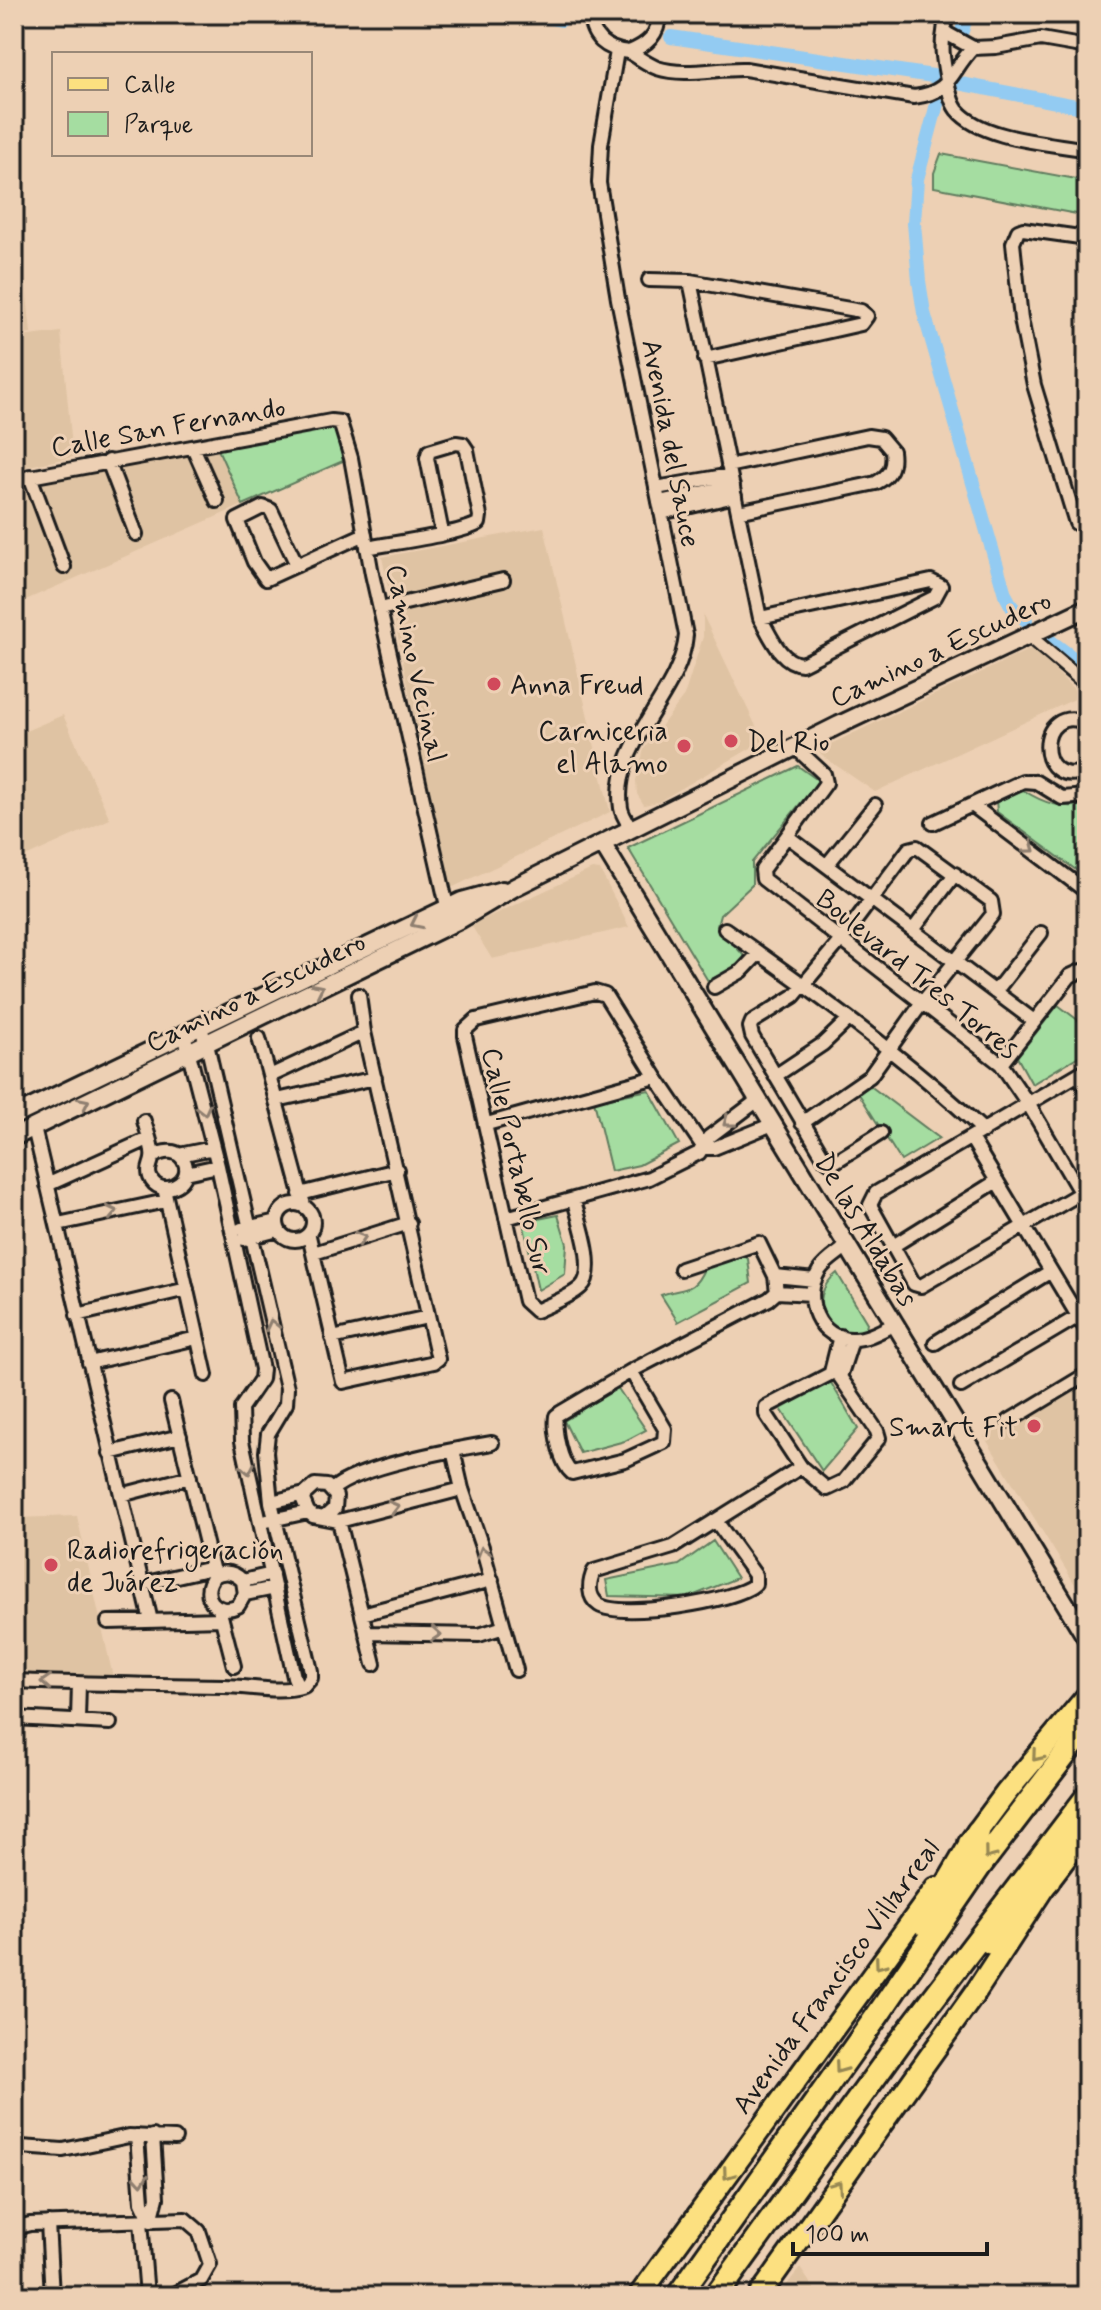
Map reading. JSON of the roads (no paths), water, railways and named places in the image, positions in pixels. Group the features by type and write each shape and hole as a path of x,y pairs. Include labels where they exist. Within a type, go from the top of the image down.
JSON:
{"highway":[{"name":"Avenida Francisco Villarreal","path":"678,2296 979,1867 1087,1726"},
{"path":"716,2296 903,2038 1087,1797"},
{"path":"877,2016 916,1938 978,1832"},
{"path":"903,2038 1048,1881"},
{"path":"728,2296 735,2271"}],"main road":[{"name":"Avenida Francisco Villarreal","path":"639,2296 978,1832 1087,1696"},
{"path":"759,2296 975,1993 1048,1881 1087,1830"}],"street":[{"path":"590,14 591,29 597,39 657,68 691,73 721,68 745,69 914,97 925,96 947,85 973,48"},
{"path":"623,52 648,42 655,33 659,14"},
{"path":"946,14 941,47 947,85 957,110 975,125 1003,135 1087,150"},
{"path":"944,32 973,48 1041,39 1087,47"},
{"name":"Avenida del Sauce","path":"623,52 601,145 599,183 618,299 684,623 685,648 630,754 624,772 621,811 632,830"},
{"path":"1085,530 1076,523 1034,385 1013,243 1018,231 1031,229 1087,238"},
{"path":"649,280 690,281 861,311 867,316 861,324 705,359"},
{"path":"690,281 760,618 785,657 802,664 935,597 941,586 931,581 760,618"},
{"name":"Calle San Fernando","path":"14,480 331,421"},
{"name":"Camino Vecinal","path":"331,421 340,422 344,429 380,609 449,916"},
{"path":"660,507 868,436 881,438 892,451 892,469 876,483 738,512"},
{"path":"367,548 442,533 472,527 479,523 467,450 463,444 446,445 429,451 427,458 442,533"},
{"path":"193,447 217,501"},
{"path":"108,461 136,534"},
{"path":"30,476 64,567"},
{"path":"656,488 731,481"},
{"path":"297,565 271,510 263,507 237,520 254,562 266,579 297,565 365,534"},
{"path":"380,609 503,580"},
{"name":"Camino a Escudero","path":"14,1116 184,1034 449,916 498,899 515,887 795,747 1087,608"},
{"path":"1027,634 1087,685"},
{"path":"1058,770 1047,754 1048,735 1061,722 1071,719 1087,723"},
{"path":"795,747 827,779 787,836 1034,1021"},
{"path":"933,823 1023,781 1036,782 1062,798 1083,795 1082,772 1058,770"},
{"path":"1044,787 1058,770"},
{"path":"827,865 875,805"},
{"path":"972,805 1087,892"},
{"name":"Boulevard Tres Torres","path":"787,836 762,870 767,883 1001,1064 1085,1196"},
{"name":"De las Aldabas","path":"603,845 1087,1639"},
{"path":"802,1123 863,1082 993,914 991,901 917,847 909,849 841,940 794,996 752,1022 750,1031 802,1123 829,1162 836,1161 881,1133"},
{"path":"913,930 955,874"},
{"name":"Camino a Escudero","path":"14,1137 207,1044 449,916"},
{"path":"725,929 804,984 984,1131"},
{"path":"995,992 1041,933"},
{"path":"714,987 742,971 759,953"},
{"path":"1001,1064 1070,976 1081,971 1087,974"},
{"name":"Calle Portabello Sur","path":"574,1201 588,1255 585,1282 577,1290 536,1311 525,1301 465,1030 476,1020 599,992 613,1003 656,1077"},
{"path":"259,1038 302,1200 314,1223 309,1236 340,1379 348,1382 434,1362 439,1355 364,1032 359,995"},
{"path":"775,1076 823,1044 848,1020"},
{"path":"14,1681 285,1690 304,1686 311,1678 271,1502 266,1441 286,1404 288,1394 207,1044 200,1027"},
{"path":"270,1076 364,1032"},
{"path":"184,1034 216,1158 262,1369 261,1379 241,1408 242,1441 294,1677 297,1684 304,1686"},
{"path":"1085,1196 921,1286 914,1284 871,1209 872,1196 1082,1072 1087,1090"},
{"path":"487,1124 656,1077 704,1148"},
{"path":"277,1100 375,1078"},
{"path":"506,1218 649,1178 695,1156 704,1148 709,1137 758,1100"},
{"path":"144,1121 153,1157"},
{"path":"704,1148 714,1148 773,1124"},
{"path":"34,1128 151,1621"},
{"path":"971,1138 1051,1271 1083,1314 1087,1331"},
{"path":"47,1185 148,1139"},
{"path":"206,1375 165,1194 149,1176 148,1166 153,1157 161,1152 216,1158 232,1155"},
{"path":"58,1224 165,1194 182,1182 186,1173 179,1155"},
{"path":"186,1173 216,1158"},
{"path":"309,1236 295,1241 283,1236 278,1226 283,1209 397,1170"},
{"path":"893,1246 997,1181"},
{"path":"314,1253 409,1223"},
{"path":"232,1237 278,1226"},
{"path":"681,1269 756,1242 761,1244 775,1276 777,1292"},
{"path":"847,1246 824,1264 815,1280 811,1303 815,1314 827,1330 846,1338 877,1333 895,1324"},
{"path":"935,1343 1051,1271"},
{"path":"775,1276 815,1280"},
{"path":"77,1315 187,1289"},
{"path":"631,1371 665,1429 664,1442 625,1460 575,1474 565,1466 555,1425 556,1416 631,1371 777,1292 812,1294"},
{"path":"961,1386 1083,1314"},
{"path":"332,1338 428,1317"},
{"path":"89,1363 197,1338"},
{"path":"838,1377 766,1407 766,1414 801,1467 822,1487 831,1489 844,1481 879,1438 838,1377 846,1338"},
{"path":"1009,1421 1087,1374"},
{"path":"261,1379 284,1378"},
{"path":"171,1401 213,1572 207,1594 221,1614 234,1666"},
{"path":"110,1453 180,1436"},
{"path":"242,1441 266,1441"},
{"path":"332,1490 351,1477 492,1443"},
{"path":"453,1450 516,1670"},
{"path":"716,1521 755,1575 755,1584 750,1589 718,1601 621,1610 603,1607 594,1600 589,1581 594,1571 673,1547 801,1467"},
{"path":"121,1495 190,1477"},
{"path":"271,1502 305,1494 321,1484 332,1490 336,1502 335,1508 325,1517"},
{"path":"305,1494 304,1506 313,1516 339,1521 462,1489"},
{"path":"260,1523 308,1512"},
{"path":"339,1521 374,1664"},
{"path":"142,1584 226,1572 233,1573 244,1588"},
{"path":"362,1614 492,1580"},
{"path":"244,1588 274,1581"},
{"path":"108,1622 221,1614 238,1606 244,1588"},
{"path":"366,1633 479,1635 504,1627"},
{"path":"78,1719 79,1684"},
{"path":"14,1718 110,1723"},
{"path":"137,2136 146,2221 147,2296"},
{"path":"16,2146 63,2150 137,2136 175,2138"},
{"path":"146,2221 157,2198 153,2136"},
{"path":"14,2235 22,2226 48,2223 185,2219 199,2231 210,2264 205,2276 195,2285 171,2296"},
{"path":"48,2223 52,2296"}],"waterway":[{"path":"530,14 561,20"},
{"path":"962,31 967,14"},
{"path":"671,37 933,76"},
{"path":"962,84 1087,108"},
{"path":"937,104 917,179 914,223 924,313 1005,594 1012,607 1026,620"},
{"path":"1045,637 1081,664"}],"place":[{"name":"Anna Freud","path":"494,684"},
{"name":"Del Rio","path":"731,741"},
{"name":"Carniceria el Alamo","path":"684,746"},
{"name":"Smart Fit","path":"1034,1426"},
{"name":"Radiorefrigeración de Juárez","path":"51,1565"}]}
